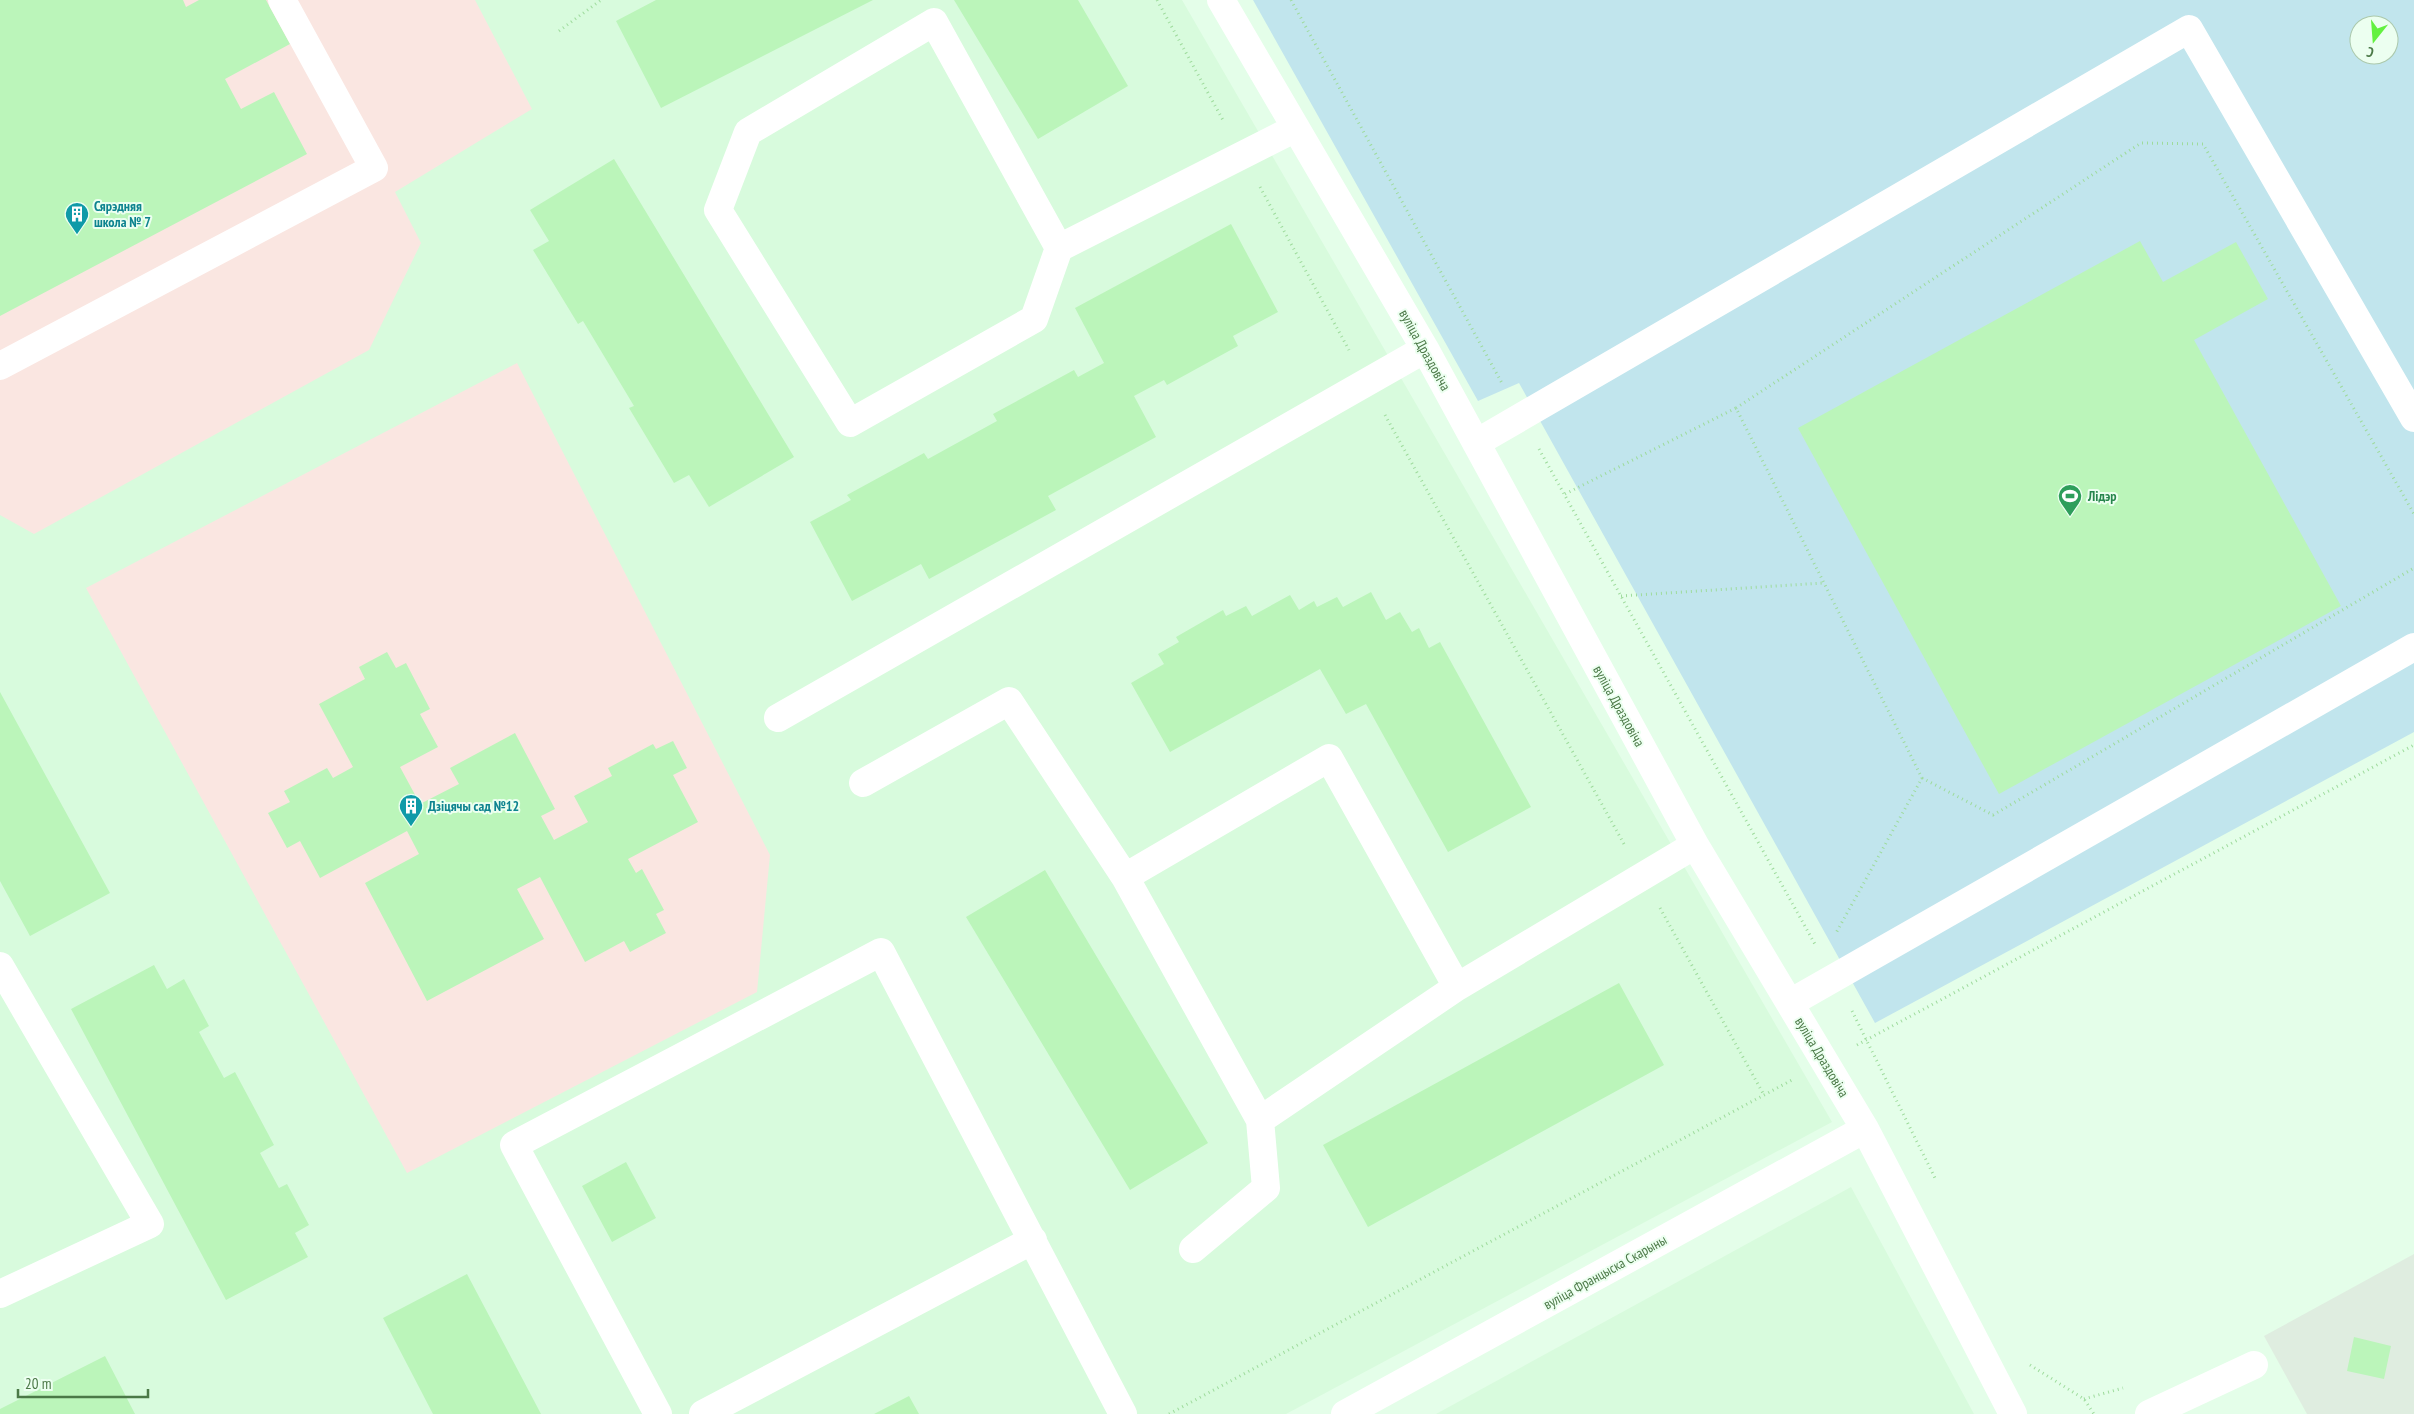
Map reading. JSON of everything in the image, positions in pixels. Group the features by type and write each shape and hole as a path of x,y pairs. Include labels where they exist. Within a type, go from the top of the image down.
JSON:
{"street":[{"path":"0,366 374,168 282,0"},
{"name":"вуліца Драздовіча","path":"1221,0 1425,349 1695,845 1865,1130 2013,1414"},
{"path":"1059,248 934,22 748,132 718,210 850,424 1034,319 1059,248 1296,128"},
{"path":"1476,443 2189,29 2414,418"},
{"path":"778,718 1425,349"},
{"path":"1790,1003 1828,968 2414,647"},
{"path":"863,783 1009,701 1125,878 1260,1120 1266,1188 1193,1248"},
{"path":"1125,878 1329,758 1457,987"},
{"path":"1260,1120 1457,987 1695,845"},
{"path":"658,1414 514,1145 881,952 1124,1414"},
{"path":"0,966 150,1224 0,1294"},
{"name":"вуліца Францыска Скарыны","path":"1345,1414 1865,1130"},
{"path":"703,1414 1033,1240"},
{"path":"2150,1414 2254,1365"}],"path":[{"path":"559,30 601,0"},
{"path":"1157,0 1366,382 1764,1095"},
{"path":"1291,0 1868,1039 1937,1182"},
{"path":"1565,494 1736,408 2141,143 2203,144 2414,514"},
{"path":"1736,408 1922,778 1993,815 2414,568"},
{"path":"1621,596 1823,583"},
{"path":"1828,968 1922,778"},
{"path":"2024,1360 2084,1398 2094,1414"}],"shaded area":[{"path":"0,0 1182,0 1832,1122 1286,1414 0,1414"},
{"path":"0,0 475,0 532,109 395,192 421,243 369,350 34,534 0,515"},
{"path":"1253,0 2414,0 2414,732 1875,1023 1519,383 1478,401"},
{"path":"517,363 770,855 757,992 407,1173 86,588"},
{"path":"1851,1187 1974,1414 1436,1414"},
{"path":"2414,1254 2414,1414 2307,1414 2264,1336"}],"building":[{"name":"Сярэдняя школа № 7","path":"0,0 183,0 186,7 199,0 266,0 290,44 225,79 241,109 274,92 307,154 0,316"},
{"path":"656,0 873,0 661,108 616,21"},
{"path":"954,0 1078,0 1128,86 1038,139"},
{"path":"614,159 794,457 709,507 689,475 674,483 629,408 634,406 583,321 578,324 533,250 549,241 530,210"},
{"path":"1231,224 1278,312 1233,336 1238,346 1167,385 1164,380 1134,396 1156,437 1048,496 1056,510 929,579 921,564 852,601 810,522 851,500 847,495 924,453 928,459 997,421 993,414 1074,370 1078,377 1104,363 1075,308"},
{"name":"Лідэр","path":"2140,241 2163,282 2236,242 2268,299 2194,340 2341,606 1999,794 1798,428"},
{"path":"1371,592 1386,620 1400,612 1412,632 1419,628 1429,648 1440,642 1531,807 1448,852 1366,704 1346,714 1320,669 1170,752 1131,683 1164,664 1158,654 1179,642 1176,637 1223,610 1226,616 1246,606 1252,616 1290,595 1299,610 1314,601 1317,607 1337,597 1343,607"},
{"name":"Дзіцячы сад №12","path":"387,652 396,668 406,663 430,709 420,714 438,747 400,767 420,804 459,784 450,768 515,733 555,809 541,816 554,840 588,822 574,796 612,776 608,768 653,744 656,749 673,741 687,768 673,775 698,822 628,859 636,873 642,869 664,910 656,914 666,933 630,952 624,941 585,962 540,877 517,889 544,939 427,1001 365,883 419,854 407,831 320,878 300,841 287,848 268,813 290,802 284,791 327,768 333,778 353,767 319,704 365,679 359,667"},
{"path":"0,692 110,893 30,936 0,881"},
{"path":"1045,870 1208,1143 1130,1190 966,917"},
{"path":"154,965 167,989 184,979 209,1026 199,1032 224,1078 235,1072 274,1145 260,1153 279,1188 287,1184 309,1225 295,1233 308,1257 226,1300 71,1009"},
{"path":"1619,983 1664,1065 1368,1227 1323,1145"},
{"path":"626,1162 656,1218 612,1242 582,1186"},
{"path":"467,1274 541,1414 433,1414 383,1318"},
{"path":"2354,1337 2391,1346 2384,1379 2347,1371"},
{"path":"105,1356 135,1414 0,1414 0,1409"},
{"path":"909,1396 919,1414 874,1414"}],"place":[{"name":"Сярэдняя школа № 7","path":"77,235"},
{"name":"Лідэр","path":"2070,517"},
{"name":"Дзіцячы сад №12","path":"411,827"}]}
